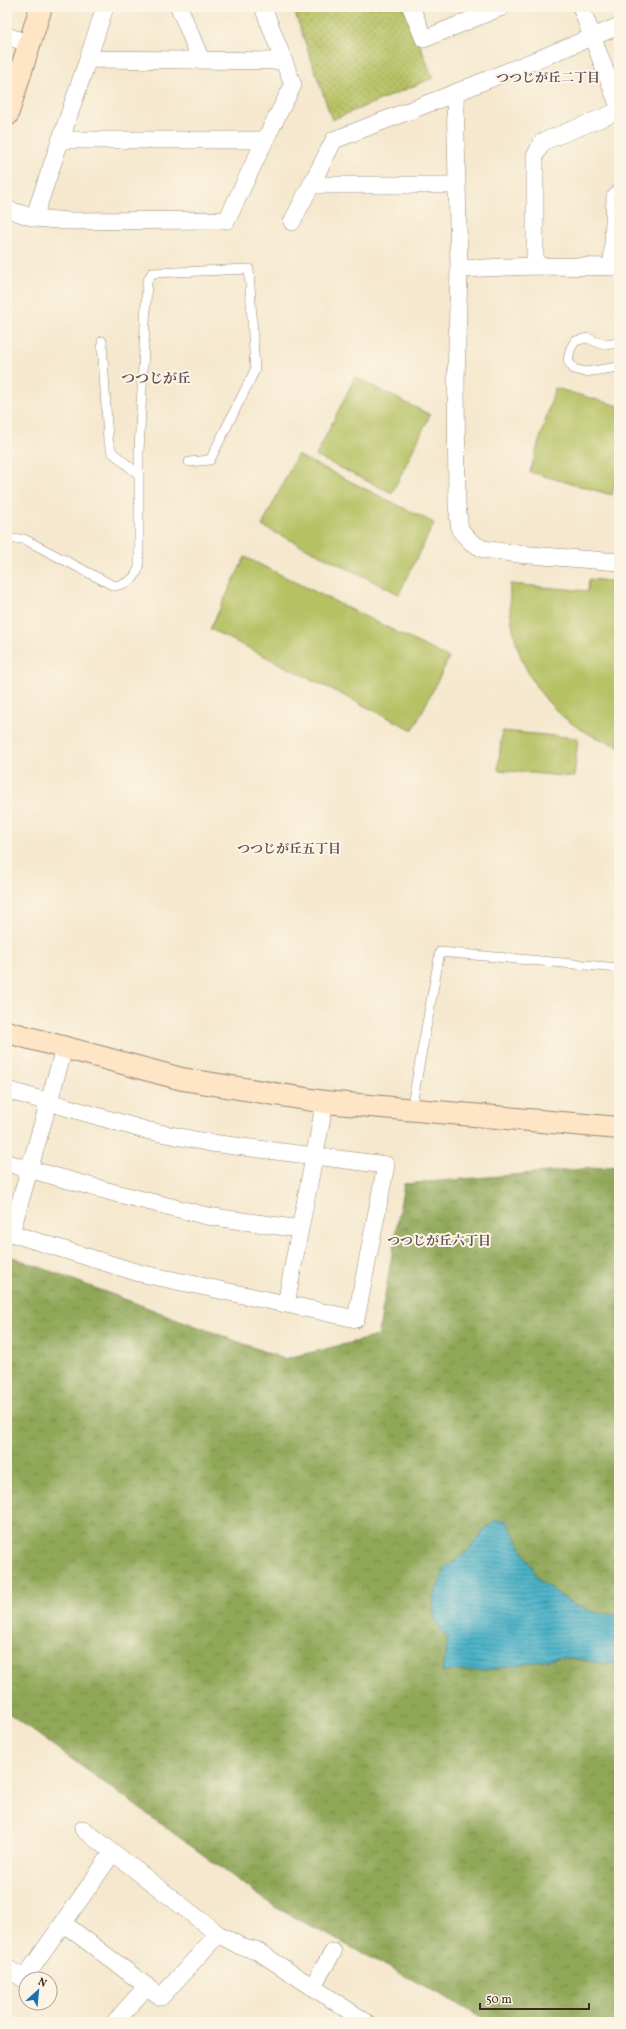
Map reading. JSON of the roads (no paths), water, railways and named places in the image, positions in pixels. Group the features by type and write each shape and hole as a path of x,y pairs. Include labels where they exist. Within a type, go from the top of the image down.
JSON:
{"street":[{"path":"7,115 41,7"},
{"path":"34,218 105,7"},
{"path":"179,7 201,60"},
{"path":"7,209 34,218 68,221 227,220 293,85 263,7"},
{"path":"411,7 424,39 498,8"},
{"path":"581,7 619,107"},
{"path":"292,222 334,140 455,93 591,36 619,26"},
{"path":"7,36 30,44"},
{"path":"88,59 284,61"},
{"path":"455,93 459,268 456,388 457,505 460,530 470,542 483,549 518,554 619,562"},
{"path":"536,266 535,156 542,142 619,112"},
{"path":"60,140 265,140"},
{"path":"311,185 456,185"},
{"path":"459,268 536,266 616,267 615,197 619,193"},
{"path":"7,1032 64,1049 182,1080 325,1102 619,1128"},
{"path":"7,1090 48,1102 145,1130 196,1140 386,1165 356,1318 139,1273 9,1232 30,1169 48,1102 64,1049"},
{"path":"286,1304 325,1102"},
{"path":"7,1163 115,1193 208,1216 300,1229"},
{"path":"83,1829 218,1934 240,1946 256,1950 366,2022"},
{"path":"31,1971 113,1852"},
{"path":"63,1924 162,1997 218,1934"},
{"path":"312,1986 333,1952"},
{"path":"7,1968 18,1975"},
{"path":"115,2022 147,1986"}],"lane":[{"path":"7,539 24,539 114,586 127,583 136,576 139,567 139,475 147,282 152,273 249,269 255,370 210,460 189,462"},
{"path":"619,343 604,346 587,338 575,341 570,350 568,361 574,369 585,372 619,367"},
{"path":"102,342 108,440 112,452 139,475"},
{"path":"411,1110 440,952 619,968"}],"water":[{"path":"506,1520 539,1580 575,1606 597,1613 619,1615 619,1663 608,1664 564,1657 487,1670 442,1672 448,1639 435,1621 433,1598 446,1567 465,1554 486,1528 495,1521"}],"district":[{"name":"つつじが丘二丁目","path":"548,77"},
{"name":"つつじが丘","path":"156,378"},
{"name":"つつじが丘五丁目","path":"289,848"},
{"name":"つつじが丘六丁目","path":"439,1240"}]}
